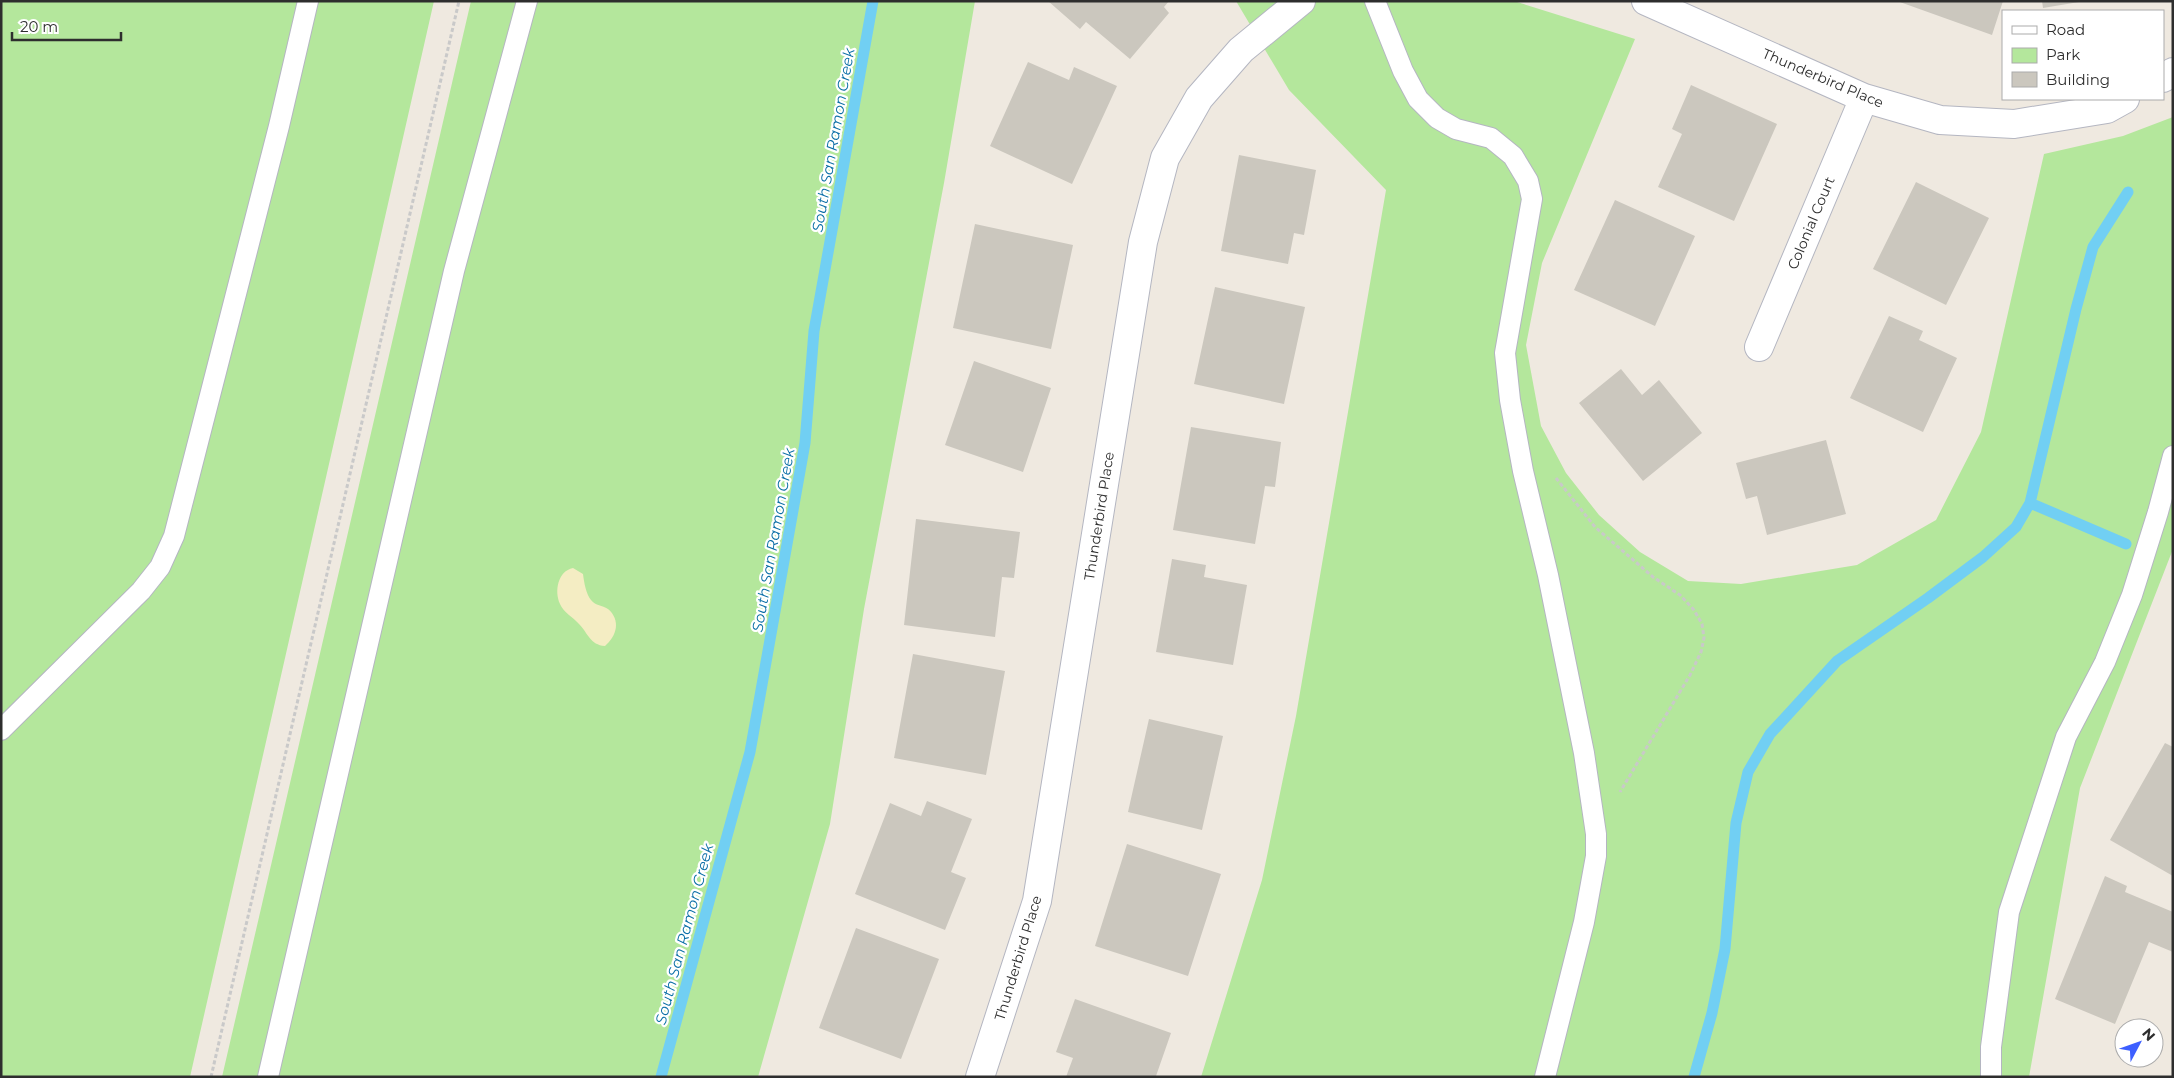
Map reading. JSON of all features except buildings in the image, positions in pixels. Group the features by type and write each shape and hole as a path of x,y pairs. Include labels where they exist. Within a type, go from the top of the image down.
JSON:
{"street":[{"name":"Thunderbird Place","path":"980,1077 1037,901 1143,242 1165,158 1199,98 1241,50 1301,1"},
{"name":"Thunderbird Place","path":"1646,1 1864,98 1940,120 2014,124 2107,109 2123,100"},
{"name":"Colonial Court","path":"1759,347 1864,98"}],"lane":[{"path":"1,730 141,591 160,566 174,536 279,126 308,1"},
{"path":"268,1077 454,271 527,1"},
{"path":"1375,1 1403,71 1418,99 1437,118 1456,129 1491,138 1513,156 1528,181 1532,200 1505,353 1510,400 1523,471 1548,575 1580,734 1596,834 1596,856 1584,922 1545,1077"},
{"path":"1991,1077 1992,1047 2009,912 2066,737 2105,662 2132,595 2173,456"}],"path":[{"path":"210,1077 459,1"},
{"path":"1550,471 1594,527 1621,552 1680,595 1694,610 1702,624 1704,638 1701,652 1690,675 1652,735 1596,834"}],"green space":[{"path":"1,1 434,1 190,1077 1,1077"},
{"path":"471,1 975,1 944,183 864,609 830,824 758,1077 222,1077"},
{"path":"1236,1 1517,2 1635,39 1542,263 1526,345 1541,426 1566,473 1599,515 1640,552 1688,581 1741,584 1857,565 1936,520 1981,432 2044,154 2123,136 2173,117 2173,549 2080,788 2029,1077 1201,1077 1262,880 1296,716 1386,190 1289,90"}],"sand":[{"path":"573,568 583,574 591,600 608,609 615,618 615,633 605,646 593,641 579,624 563,610 560,604 557,593 559,582 564,573"}],"waterway":[{"name":"South San Ramon Creek","path":"661,1077 750,752 805,443 814,331 873,1"},
{"path":"1694,1077 1712,1013 1725,949 1736,823 1748,772 1770,734 1837,661 1983,557 2016,527 2030,503 2076,309 2093,247 2128,192"},
{"path":"2030,503 2126,544"}]}
